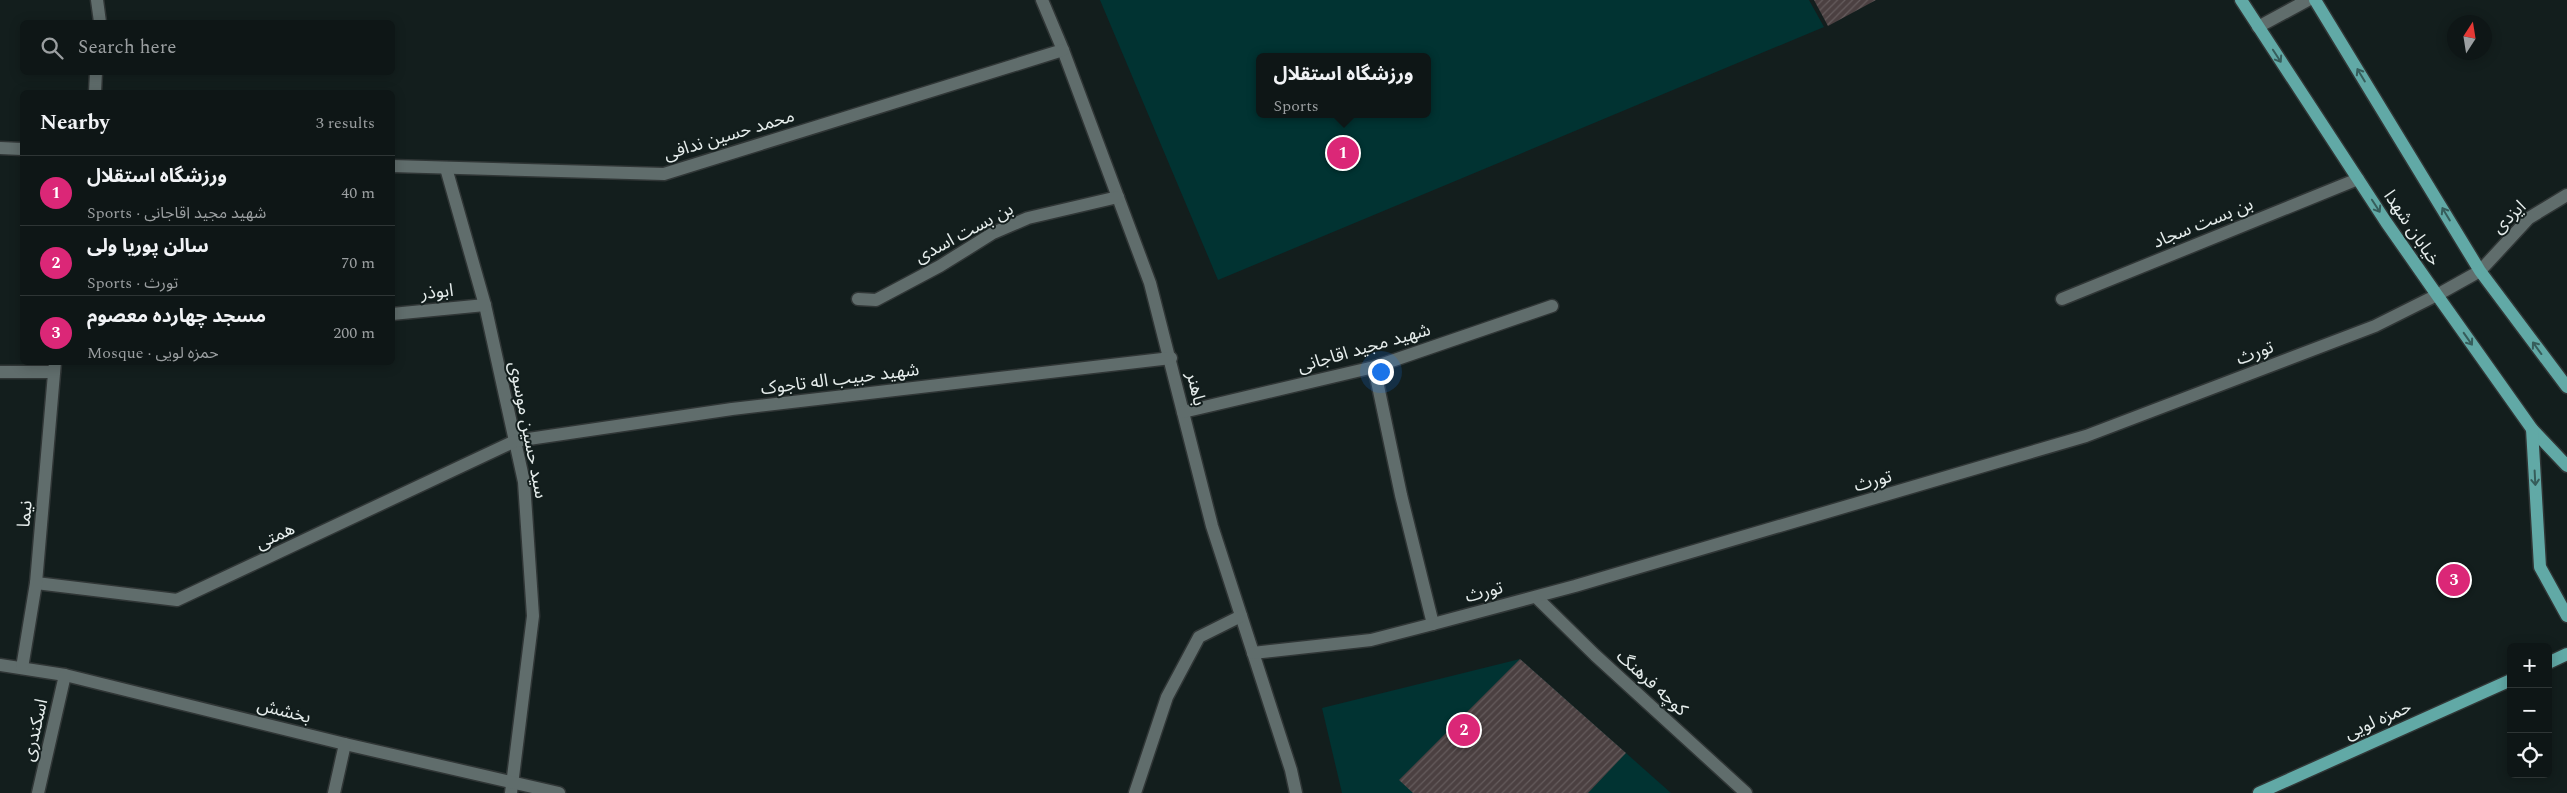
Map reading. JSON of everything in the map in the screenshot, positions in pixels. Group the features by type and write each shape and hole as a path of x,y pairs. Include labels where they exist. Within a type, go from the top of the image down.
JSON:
{"main road":[{"name":"خیابان شهدا","path":"2240,0 2437,295 2532,429 2567,466"},
{"name":"خیابان شهدا","path":"2315,0 2480,271 2567,387"},
{"path":"2532,429 2540,568 2567,616"},
{"path":"2552,661 2567,654"},
{"name":"حمزه لویی","path":"2259,793 2507,682"}],"street":[{"path":"97,0 100,20"},
{"name":"باهنر","path":"1042,0 1064,50 1150,283 1171,358 1212,526 1296,793"},
{"path":"2258,27 2308,0"},
{"name":"محمد حسین ندافی","path":"395,166 664,174 1064,50"},
{"path":"95,90 96,75"},
{"path":"0,148 20,149"},
{"name":"سید حسین موسوی","path":"446,168 485,305 524,482 533,616 512,788"},
{"name":"بن بست سجاد","path":"2062,299 2358,179"},
{"name":"ایزدی","path":"2480,271 2529,218 2567,195"},
{"name":"بن بست اسدی","path":"858,299 876,300 940,266 994,233 1028,218 1118,198"},
{"name":"تورث","path":"1253,653 1371,640 1433,624 1536,597 2086,436 2375,326 2480,271"},
{"name":"ابوذر","path":"395,314 485,305"},
{"name":"شهید مجید اقاجانی","path":"1183,412 1374,367 1552,306"},
{"name":"شهید حبیب اله تاجوک","path":"515,441 732,409 1171,358"},
{"path":"0,372 55,367"},
{"name":"نیما","path":"22,668 36,583 55,367"},
{"path":"1374,367 1401,495 1433,624"},
{"name":"همتی","path":"36,583 177,600 515,441"},
{"name":"کوچه فرهنگ","path":"1536,597 1595,655 1746,793"},
{"path":"1135,793 1167,696 1199,637 1241,616"},
{"name":"بخشش","path":"0,665 65,676 345,744 512,788 559,793"},
{"name":"اسکندری","path":"38,793 65,676"},
{"path":"334,793 345,744"}],"shaded area":[{"path":"1100,0 1809,0 1824,27 1218,280"},
{"path":"1520,659 1671,793 1342,793 1322,708"}],"building":[{"path":"1814,0 1876,0 1828,26"},
{"path":"1520,659 1626,753 1588,793 1413,793 1399,780"}],"place":[{"name":"ورزشگاه استقلال","path":"1343,153"},
{"name":"مسجد چهارده معصوم","path":"2454,580"},
{"name":"سالن پوریا ولی","path":"1464,730"}]}
